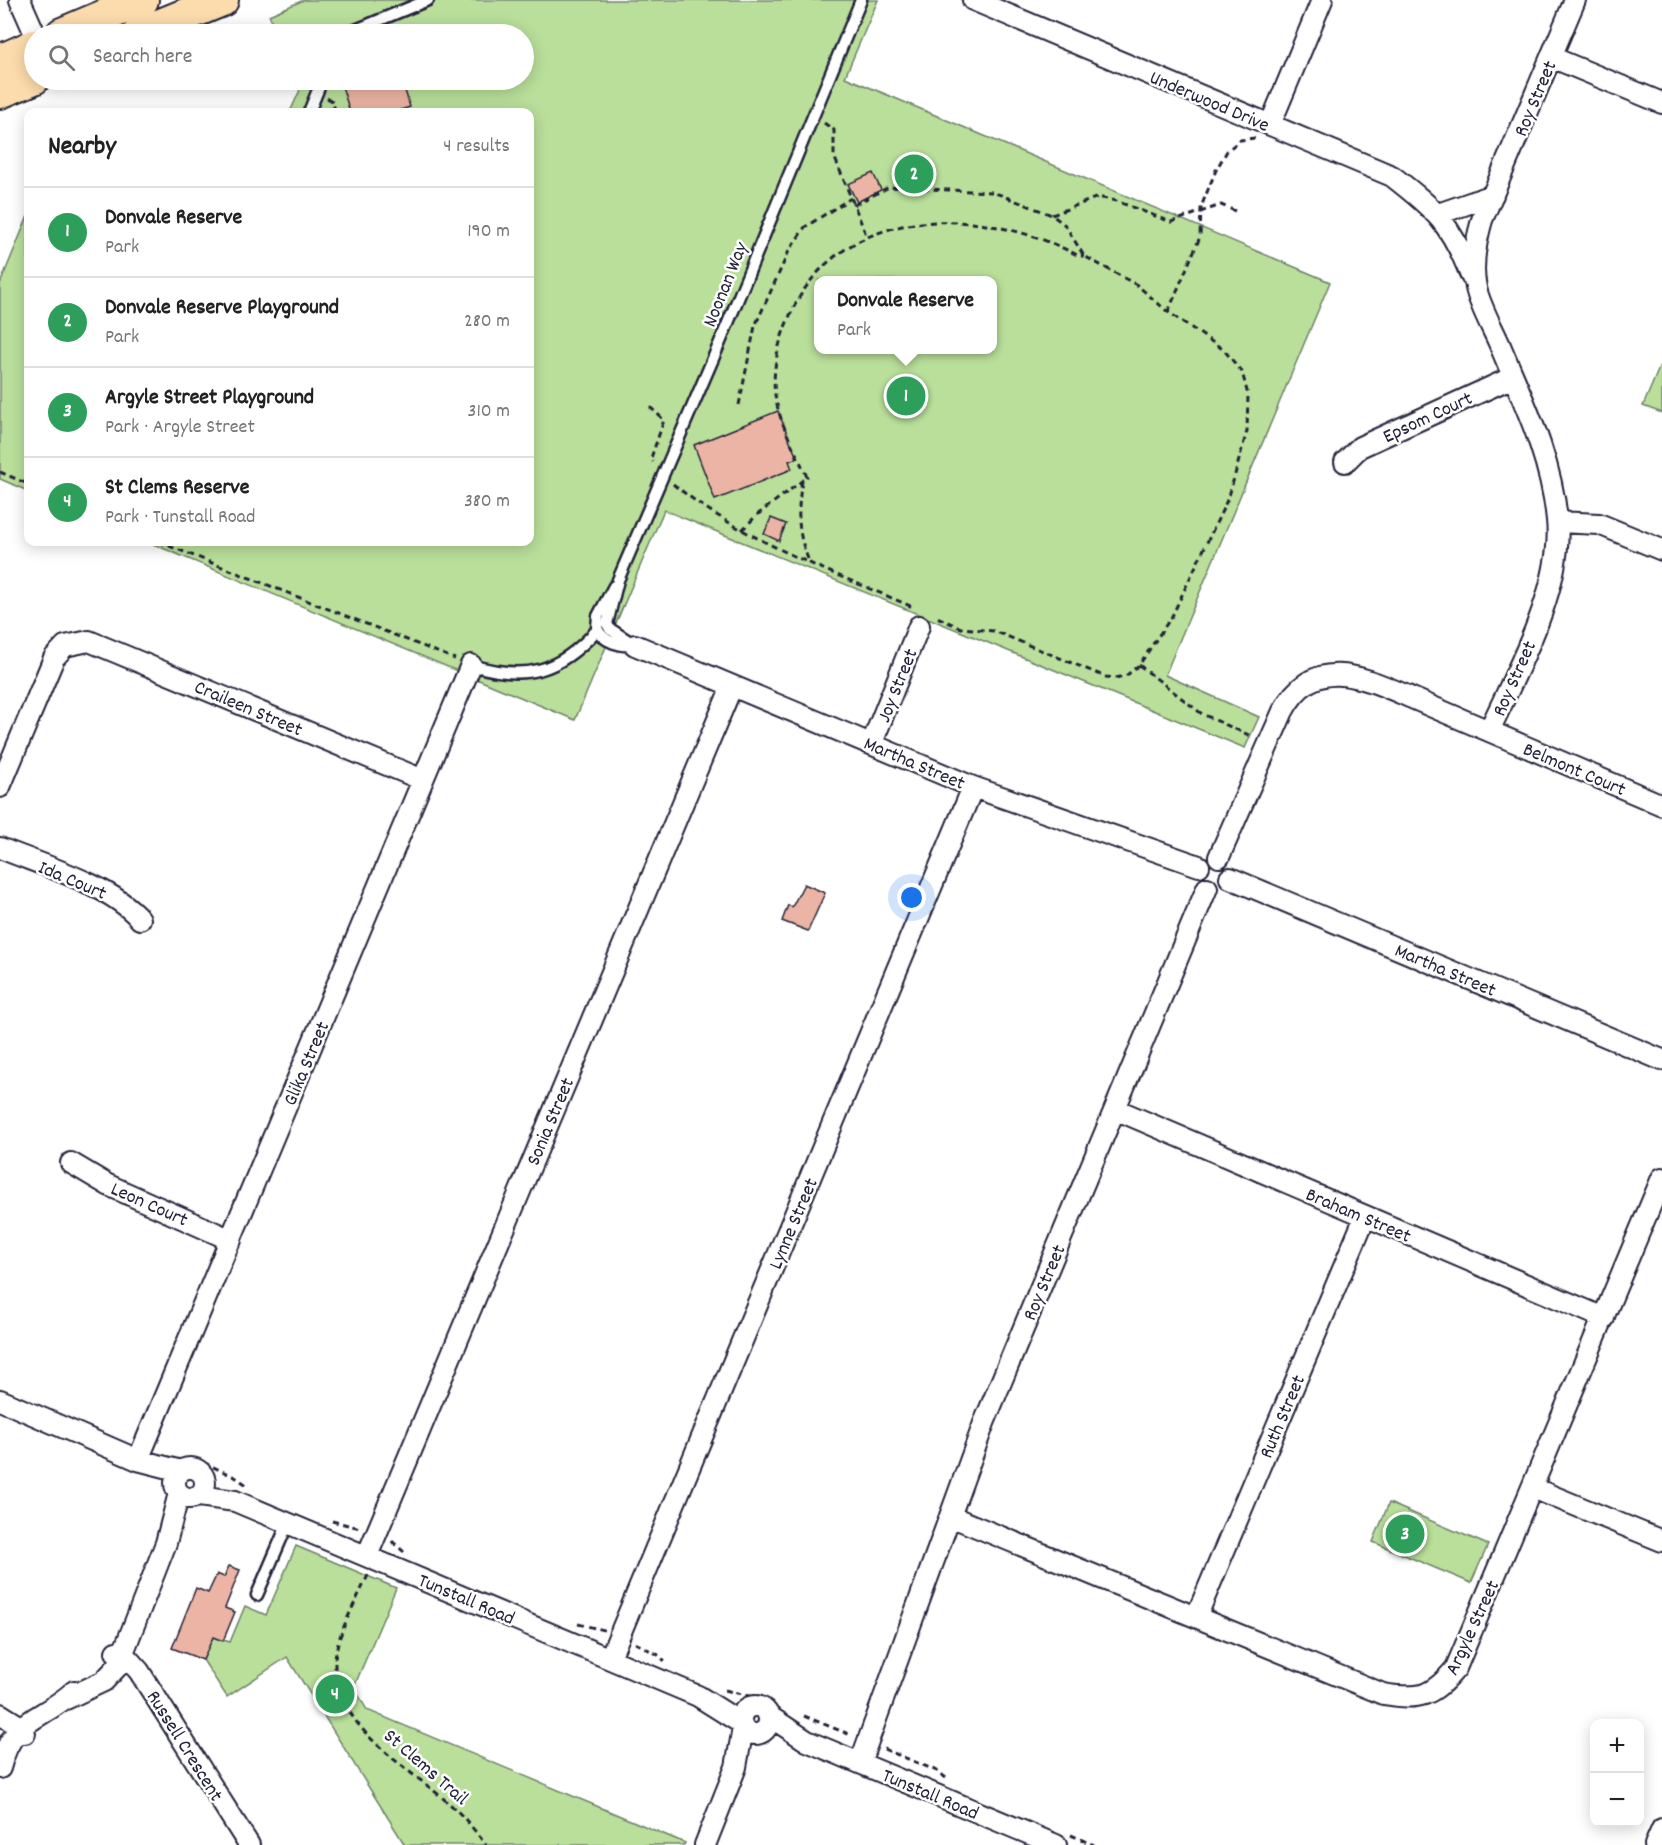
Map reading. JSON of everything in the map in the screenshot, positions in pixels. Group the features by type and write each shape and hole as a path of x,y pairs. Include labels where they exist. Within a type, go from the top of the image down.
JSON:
{"main road":[{"path":"86,24 142,0"},
{"path":"163,24 222,0"},
{"path":"0,61 24,50"},
{"path":"0,92 24,82"}],"street":[{"path":"20,0 31,24"},
{"name":"Underwood Drive","path":"973,0 1267,131 1392,176 1438,214"},
{"path":"1267,131 1322,0"},
{"name":"Roy Street","path":"1475,287 1475,244 1493,195 1575,0"},
{"path":"1551,57 1662,103"},
{"path":"1438,214 1493,195"},
{"name":"Roy Street","path":"1219,856 1292,695 1314,679 1336,674 1355,675 1489,731 1544,607 1553,571 1558,522 1544,449 1452,234 1438,214"},
{"name":"Epsom Court","path":"1345,462 1360,447 1513,377"},
{"path":"1558,522 1599,524 1662,550"},
{"name":"Joy Street","path":"872,744 925,617"},
{"name":"Craileen Street","path":"0,787 54,658 65,646 73,643 96,643 423,780"},
{"name":"Martha Street","path":"636,645 973,787 1198,866"},
{"name":"Glika Street","path":"138,1460 471,665"},
{"name":"Sonia Street","path":"367,1565 732,686"},
{"name":"Belmont Court","path":"1489,731 1662,805"},
{"name":"Lynne Street","path":"610,1658 973,787"},
{"name":"Ida Court","path":"0,848 108,893 129,906 140,920"},
{"path":"1219,856 1229,865 1230,878 1220,888 1207,888 1198,878 1198,866 1207,857 1219,856"},
{"name":"Martha Street","path":"1230,878 1662,1060"},
{"name":"Roy Street","path":"854,1760 876,1722 888,1680 984,1423 1207,888"},
{"name":"Braham Street","path":"1115,1109 1604,1318"},
{"name":"Leon Court","path":"71,1163 108,1185 231,1240"},
{"name":"Argyle Street","path":"950,1515 1197,1615 1383,1694 1409,1698 1439,1689 1456,1668 1662,1178"},
{"name":"Ruth Street","path":"1197,1615 1365,1217"},
{"name":"Tunstall Road","path":"0,1400 138,1460 189,1487 235,1501 288,1523 367,1565 610,1658 698,1696 754,1724 807,1741 1056,1845"},
{"path":"0,1768 6,1748 26,1727 66,1699 104,1681 130,1630 189,1487"},
{"path":"1533,1488 1662,1541"},
{"name":"Russell Crescent","path":"119,1654 139,1671 249,1845"},
{"path":"0,1714 26,1727"},
{"path":"705,1845 754,1724"},
{"path":"0,1783 26,1727"},
{"path":"1655,1845 1662,1829"}],"lane":[{"path":"370,24 428,0"},
{"name":"Noonan Way","path":"604,632 597,619 605,599 618,580 861,0"},
{"path":"311,108 318,90"},
{"path":"471,665 504,674 545,669 573,654 604,632"},
{"name":"Martha Street","path":"604,632 636,645"},
{"path":"257,1595 288,1523"}],"path":[{"path":"822,122 834,130 834,156 867,237"},
{"path":"1168,312 1200,237 1201,212 1216,170 1227,152 1240,140 1267,131"},
{"path":"854,205 889,187 993,192 1052,215 1065,225 1084,256"},
{"path":"1052,215 1098,197 1116,201 1171,222 1221,205 1235,211"},
{"path":"739,405 755,326 789,251 805,227 851,198"},
{"path":"667,493 672,483 696,503 742,531 925,617 961,628 994,631 1106,677 1116,678 1127,675 1139,665 1172,616 1229,496 1247,431 1248,395 1242,372 1224,350 1168,312 1137,285 1084,256 1017,231 970,222 904,226 867,237 836,256 816,276"},
{"path":"742,531 757,515 807,477 776,405 775,379 777,355 788,319 806,286 814,278"},
{"path":"650,407 664,420 651,458 662,475"},
{"path":"0,472 24,482"},
{"path":"802,481 797,514 801,539 809,561"},
{"path":"169,546 471,665"},
{"path":"1139,665 1202,714 1219,724 1269,743"},
{"name":"St Clems Trail","path":"367,1565 336,1652 335,1669 341,1692 358,1723 376,1744 452,1806 486,1845"}],"green space":[{"path":"304,0 878,0 845,77 1330,282 1165,675 1259,717 1245,748 664,510 575,720 158,546 534,546 534,108 292,108 300,90 534,90 534,24 273,24 269,15"},
{"path":"24,226 24,489 0,479 0,284"},
{"path":"1662,361 1662,413 1643,406"},
{"path":"1389,1503 1488,1545 1471,1583 1373,1542"},
{"path":"296,1546 396,1588 354,1687 367,1710 685,1843 684,1845 405,1845 287,1657 227,1697 203,1660 213,1637 230,1642 245,1606 266,1615"}],"building":[{"path":"343,90 405,90 410,107 407,108 349,108"},
{"path":"873,173 881,190 857,202 848,184"},
{"path":"778,411 797,458 789,461 792,469 715,500 694,445"},
{"path":"771,518 786,524 779,541 764,534"},
{"path":"804,884 825,893 808,931 782,921 788,905 792,907"},
{"path":"229,1566 240,1570 225,1608 235,1612 223,1641 213,1637 203,1660 172,1648 196,1588 208,1593 217,1574 224,1577"}],"place":[{"name":"Donvale Reserve Playground","path":"914,174"},
{"name":"Donvale Reserve","path":"906,396"},
{"name":"Argyle Street Playground","path":"1405,1534"},
{"name":"St Clems Reserve","path":"335,1694"}]}
